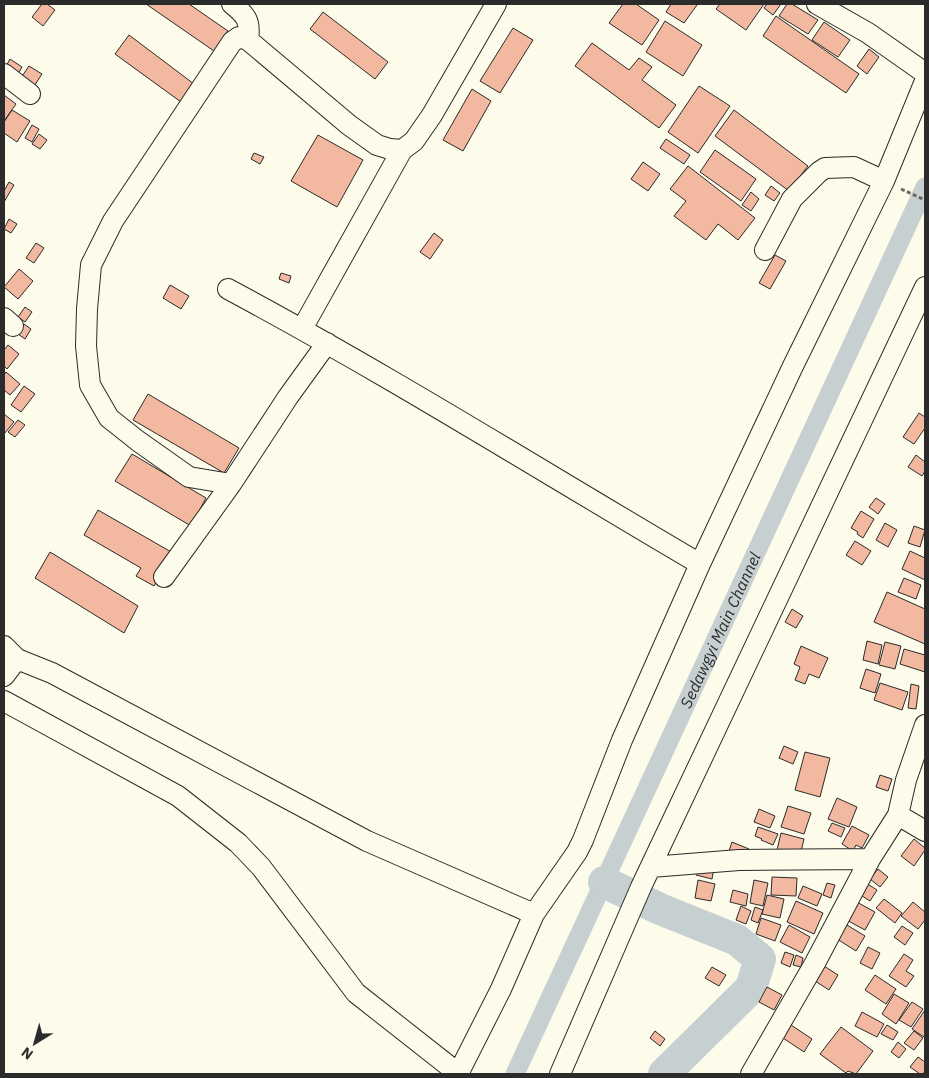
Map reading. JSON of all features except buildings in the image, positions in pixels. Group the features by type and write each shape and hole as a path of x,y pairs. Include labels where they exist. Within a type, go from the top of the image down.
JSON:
{"street":[{"path":"232,4 349,125 377,145 402,150"},
{"path":"302,329 402,150 414,141 432,115 496,4"},
{"path":"817,4 868,33 925,73"},
{"path":"231,484 189,477 109,418 90,385 86,346 86,309 91,265 113,221 232,42 240,37 250,22"},
{"path":"4,74 30,94"},
{"path":"4,701 178,796 238,843 261,867 356,993 458,1074 501,989 534,914 577,852 583,840 622,740 700,564 793,366 892,185 925,81"},
{"path":"765,250 792,198 825,168 854,168 892,185"},
{"path":"560,1074 650,867 925,287"},
{"path":"228,290 327,343 523,457 700,564"},
{"path":"164,577 231,484 288,397 327,343"},
{"path":"4,676 10,653 52,673 367,841 534,914"},
{"path":"751,1074 815,963 870,859 898,815 906,780 925,725"},
{"path":"898,815 925,831"},
{"path":"650,867 740,860 870,859"}],"path":[{"path":"892,185 925,200"}],"waterway":[{"name":"Sedawgyi Main Channel","path":"515,1074 925,187"},
{"path":"604,882 660,909 737,940 760,959 751,988 664,1074"}]}
